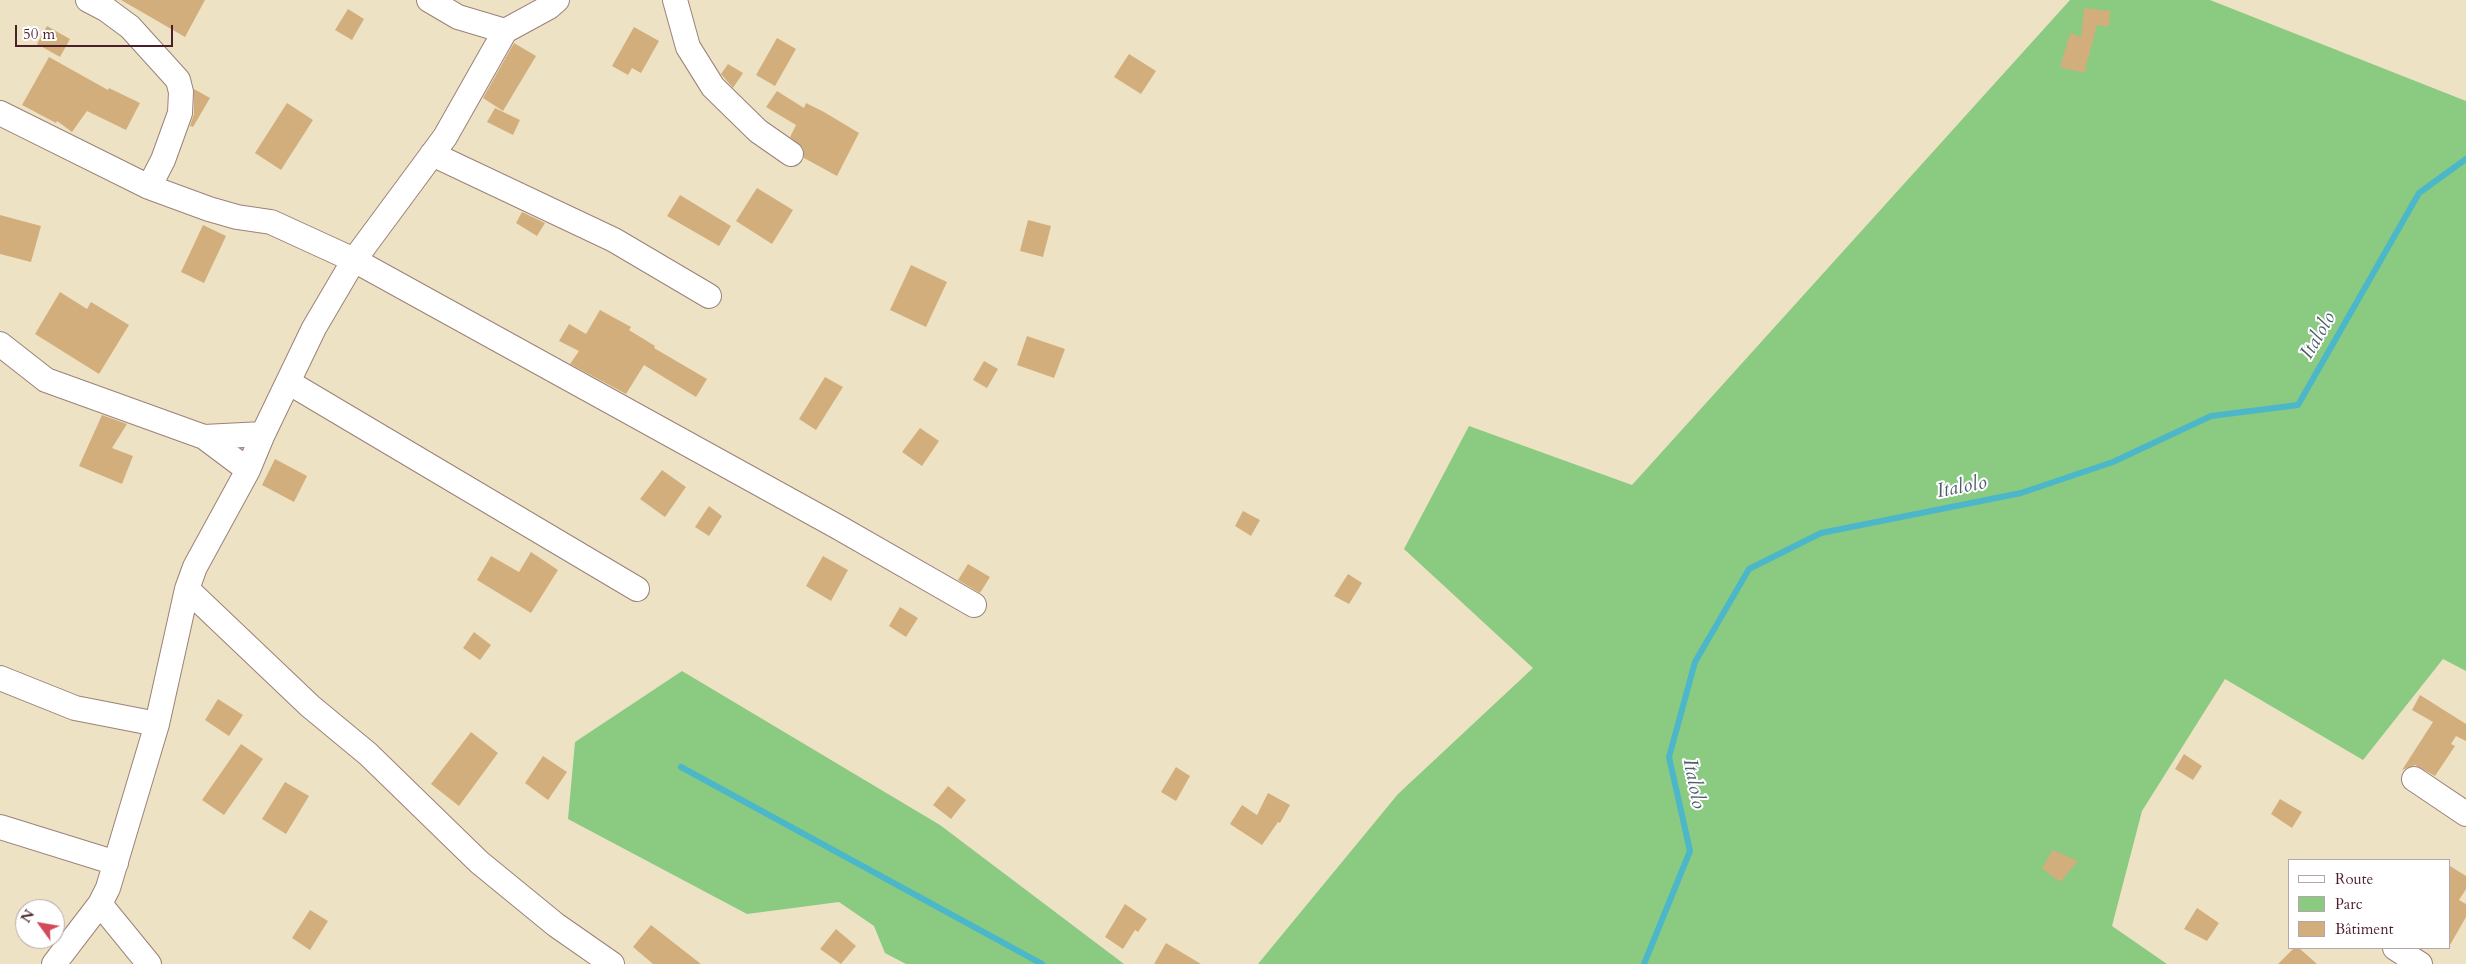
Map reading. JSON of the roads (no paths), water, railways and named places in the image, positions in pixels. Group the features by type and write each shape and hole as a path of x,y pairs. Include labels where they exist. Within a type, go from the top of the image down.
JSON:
{"street":[{"path":"88,0 108,10 130,27 178,80 181,92 180,113 166,152 149,187"},
{"path":"429,0 458,17 505,32"},
{"path":"54,964 100,904 116,863 157,724 187,589 195,567 248,470 263,434 314,328 354,260 446,137 505,32 549,7 557,0"},
{"path":"674,0 688,47 713,87 758,130 791,154"},
{"path":"0,113 149,187 237,217 272,222 354,260 821,518 974,605"},
{"path":"432,154 614,240 709,296"},
{"path":"0,344 46,380 204,437 248,470"},
{"path":"288,382 637,589"},
{"path":"204,437 263,434"},
{"path":"187,589 296,693 368,754 479,862 556,925 612,964"},
{"path":"0,678 75,708 157,724"},
{"path":"2414,780 2466,814"},
{"path":"0,827 116,863"},
{"path":"100,904 149,964"},
{"path":"2397,949 2420,964"}],"waterway":[{"name":"Italolo","path":"1644,964 1690,851 1669,757 1695,662 1749,569 1821,533 2021,493 2113,462 2211,416 2298,405 2419,193 2466,159"},
{"path":"681,767 1042,964"}]}
